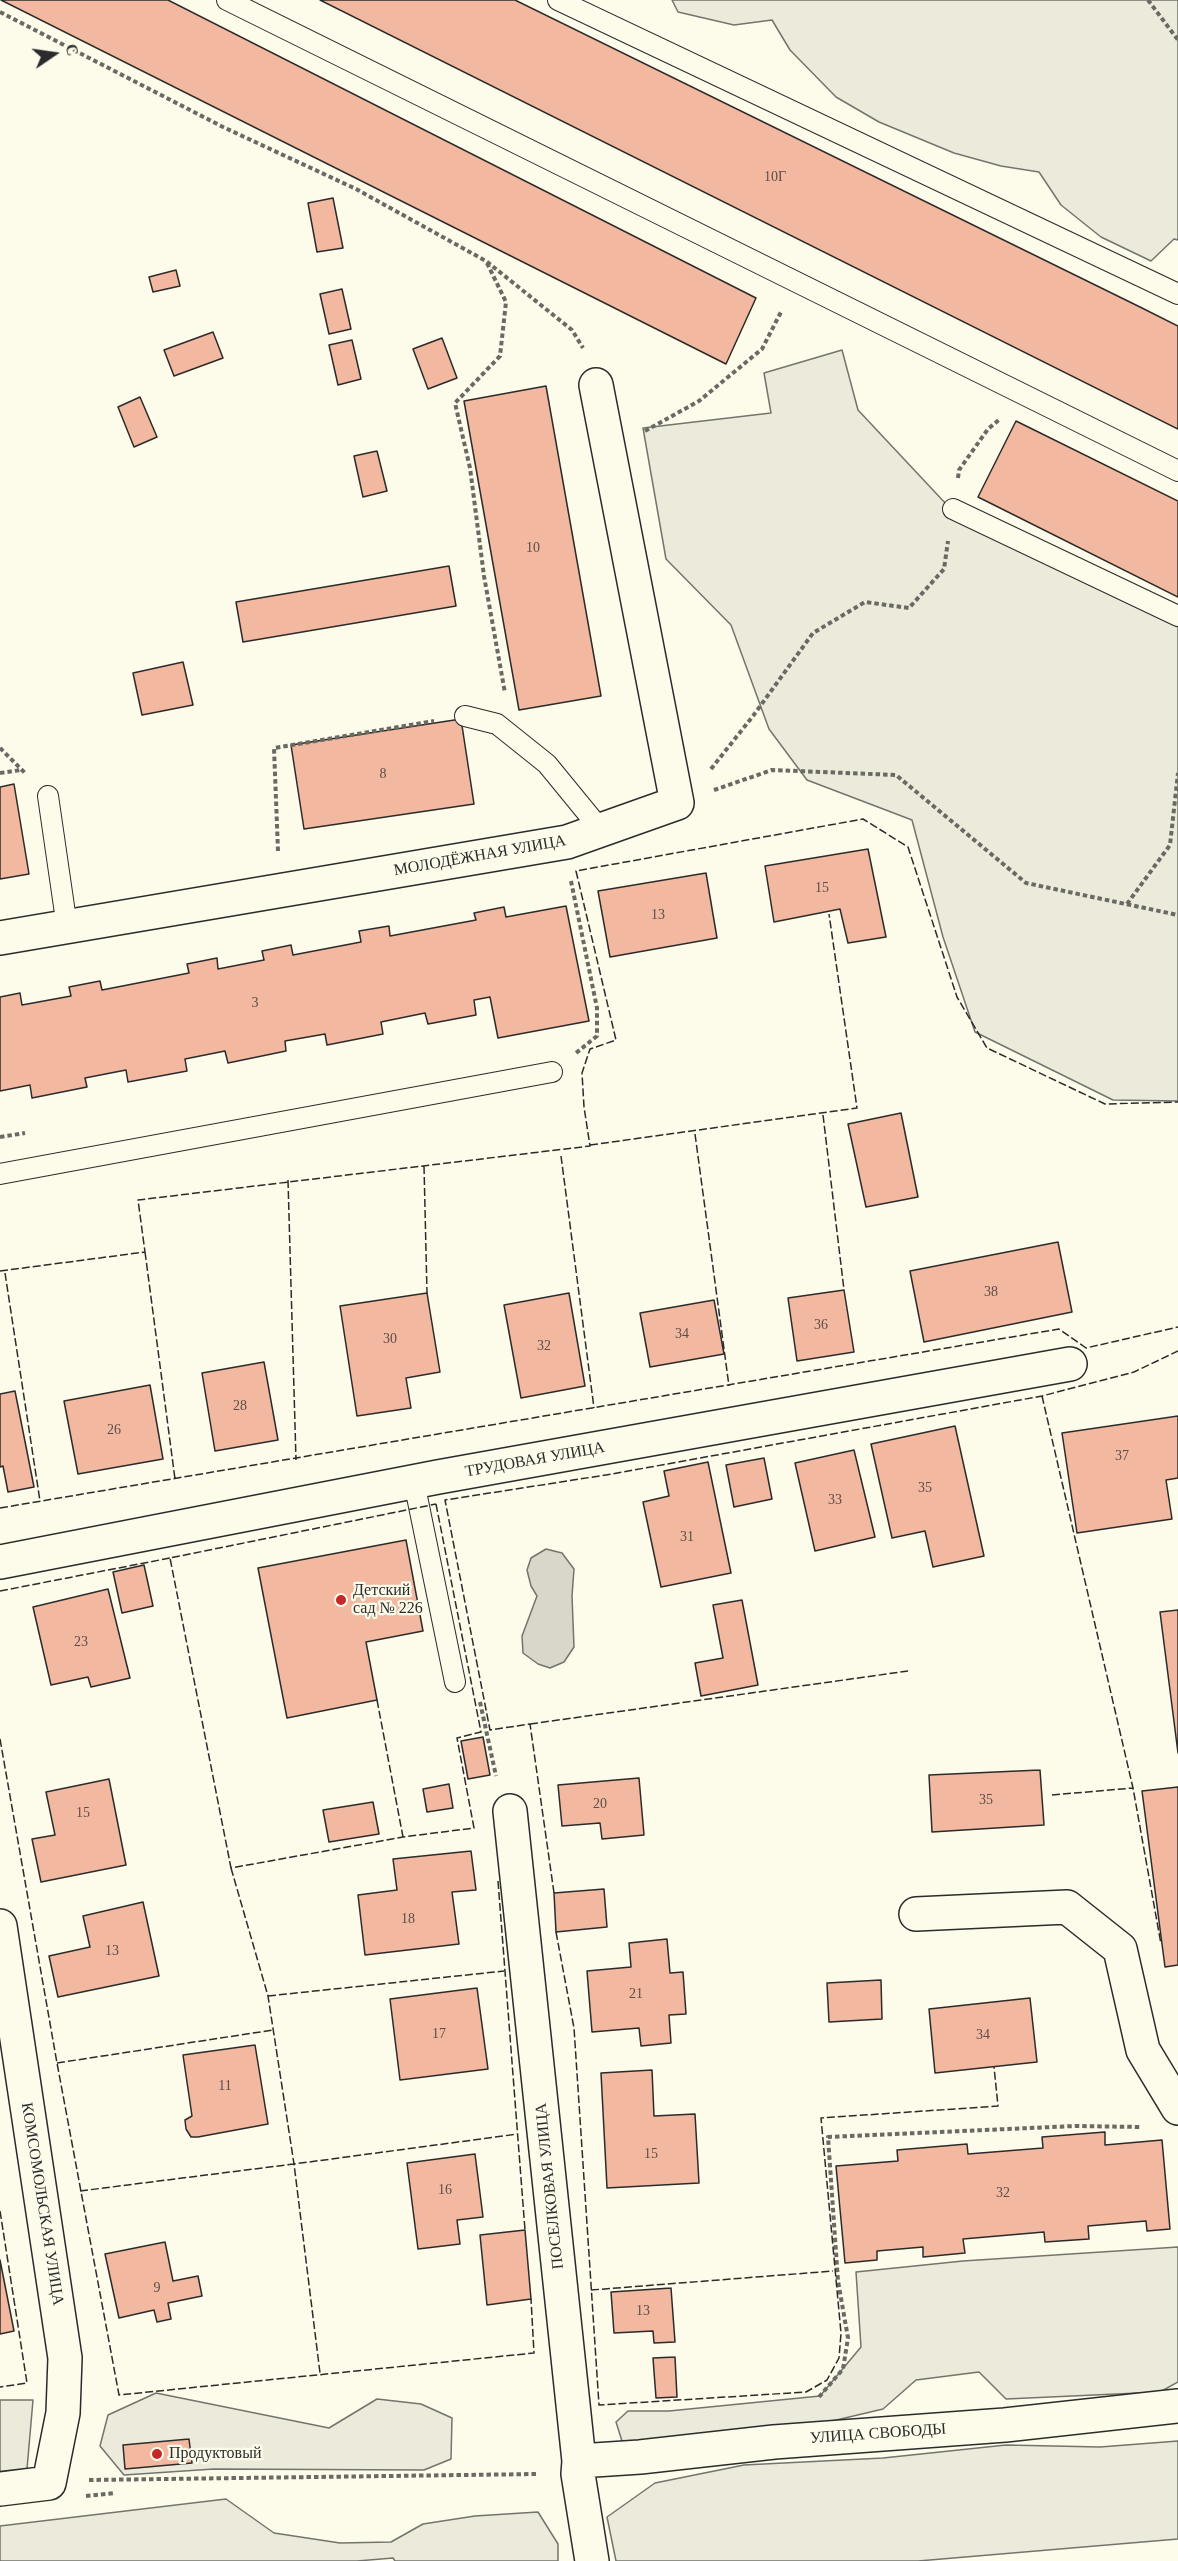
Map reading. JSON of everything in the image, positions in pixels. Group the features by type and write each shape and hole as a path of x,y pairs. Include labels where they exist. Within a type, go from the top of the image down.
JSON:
{"street":[{"path":"596,385 677,803"},
{"name":"МОЛОДЁЖНАЯ УЛИЦА","path":"0,938 567,842 677,803"},
{"name":"ТРУДОВАЯ УЛИЦА","path":"0,1562 414,1482 1070,1364"},
{"name":"ПОСЕЛКОВАЯ УЛИЦА","path":"510,1811 578,2467 592,2561"},
{"path":"916,1914 1067,1907 1120,1949 1143,2050 1178,2108"},
{"name":"КОМСОМОЛЬСКАЯ УЛИЦА","path":"0,1926 65,2358 63,2413 49,2483"},
{"name":"УЛИЦА СВОБОДЫ","path":"578,2467 640,2457 780,2441 1005,2425 1178,2406"},
{"path":"0,2489 49,2483"}],"lane":[{"path":"227,0 1178,471"},
{"path":"558,0 1178,294"},
{"path":"953,509 1178,616"},
{"path":"465,716 497,724 547,764 601,830"},
{"path":"48,796 67,927"},
{"path":"0,1174 552,1072"},
{"path":"414,1482 455,1682"}],"path":[{"path":"1148,0 1178,40"},
{"path":"0,12 223,127 356,189 486,261 572,330 591,362 596,385"},
{"path":"486,261 506,302 500,356 455,403 470,468 484,576 511,735"},
{"path":"609,452 699,401 762,349 797,283"},
{"path":"677,803 707,774 753,716 813,633 865,602 909,608 944,569 959,470 988,429 1027,397"},
{"path":"255,895 279,875 274,748 465,716"},
{"path":"0,773 22,770"},
{"path":"677,803 772,770 896,775 1026,883 1178,915"},
{"path":"1127,904 1170,845 1178,773"},
{"path":"552,1072 597,1036 597,1008 566,862 567,842"},
{"path":"780,2441 843,2369 848,2338 838,2281 828,2137 1075,2126 1144,2127"},
{"path":"49,2483 117,2478 578,2467"}],"shaded area":[{"path":"672,0 1178,0 1178,240 1174,239 1151,261 1101,237 1061,205 1039,172 1001,166 954,153 879,122 836,97 790,50 772,20 734,25 678,12"},
{"path":"842,350 858,410 962,521 1178,627 1178,1101 1113,1100 975,1032 943,937 912,820 807,780 769,729 731,625 666,559 643,428 771,413 764,373"},
{"path":"546,1549 562,1553 574,1569 572,1596 574,1647 564,1662 550,1668 538,1664 523,1653 522,1636 537,1596 531,1586 527,1570 531,1558"},
{"path":"1178,2247 1178,2382 1160,2392 1006,2399 979,2372 916,2380 883,2409 828,2422 653,2442 622,2441 616,2422 628,2411 669,2411 820,2396 861,2347 856,2272 963,2261"},
{"path":"156,2393 329,2428 377,2399 421,2404 452,2418 451,2459 424,2470 214,2469 124,2475 100,2446 108,2415"},
{"path":"0,2400 33,2400 27,2469 0,2476"},
{"path":"1178,2441 1178,2539 918,2561 616,2561 607,2517 655,2483 744,2465 883,2458 1006,2445 1100,2447"},
{"path":"226,2499 274,2533 340,2543 391,2542 423,2524 475,2516 538,2512 558,2544 558,2561 395,2561 393,2558 357,2561 0,2561 0,2526"}],"building":[{"path":"1,0 168,0 756,298 726,364"},
{"path":"320,0 515,0 1178,326 1178,429"},
{"path":"333,198 343,248 317,252 308,203"},
{"path":"176,270 180,286 153,292 149,277"},
{"path":"342,289 351,329 329,334 320,294"},
{"path":"213,332 223,358 174,376 164,350"},
{"path":"442,338 457,378 428,389 413,349"},
{"path":"352,340 361,379 338,385 329,345"},
{"path":"546,386 601,696 519,710 464,401"},
{"path":"140,397 157,437 134,447 118,407"},
{"path":"1016,421 1178,501 1178,597 978,497"},
{"path":"377,451 387,491 363,497 354,456"},
{"path":"449,566 456,606 243,642 236,602"},
{"path":"183,662 193,705 142,715 133,673"},
{"path":"461,719 474,804 304,829 291,745"},
{"path":"14,784 29,874 0,879 0,787"},
{"path":"868,849 886,937 848,943 840,909 774,922 765,866"},
{"path":"706,873 717,938 610,957 598,891"},
{"path":"566,906 589,1021 498,1038 490,997 474,1000 476,1015 428,1024 425,1013 381,1022 383,1034 327,1045 325,1034 285,1041 286,1051 228,1063 225,1051 185,1059 187,1071 128,1082 126,1070 85,1078 87,1087 32,1098 30,1085 0,1091 0,997 20,993 22,1005 71,996 69,987 100,981 102,990 189,973 187,964 217,958 218,969 264,960 262,951 291,945 293,955 361,942 359,931 389,926 390,936 476,920 474,913 504,907 506,917"},
{"path":"901,1113 918,1197 866,1207 848,1124"},
{"path":"1058,1242 1072,1312 924,1342 910,1271"},
{"path":"844,1290 854,1352 797,1361 788,1298"},
{"path":"427,1293 440,1372 406,1378 411,1408 357,1416 340,1306"},
{"path":"569,1293 585,1386 521,1398 504,1305"},
{"path":"714,1300 724,1354 650,1367 640,1313"},
{"path":"264,1362 278,1440 215,1451 202,1373"},
{"path":"150,1385 163,1459 78,1474 64,1401"},
{"path":"15,1391 34,1487 8,1492 3,1466 0,1467 0,1394"},
{"path":"1178,1416 1178,1478 1166,1480 1172,1519 1077,1533 1062,1433"},
{"path":"955,1426 984,1556 933,1567 925,1531 892,1538 871,1444"},
{"path":"854,1450 875,1537 815,1551 795,1463"},
{"path":"764,1458 772,1499 734,1507 726,1465"},
{"path":"708,1462 731,1573 661,1587 643,1502 669,1496 664,1471"},
{"name":"Детский сад № 226","path":"406,1540 423,1631 366,1642 377,1700 287,1718 258,1568"},
{"path":"144,1565 153,1606 122,1613 113,1572"},
{"path":"108,1589 130,1678 91,1687 88,1677 51,1685 33,1607"},
{"path":"742,1600 758,1685 701,1696 695,1663 723,1658 713,1605"},
{"path":"1178,1610 1178,1753 1160,1612"},
{"path":"483,1737 490,1775 468,1779 461,1741"},
{"path":"1040,1770 1044,1825 932,1832 929,1775"},
{"path":"639,1778 644,1835 602,1839 600,1823 562,1826 558,1785"},
{"path":"109,1779 126,1865 41,1882 32,1839 55,1835 46,1792"},
{"path":"449,1784 453,1808 427,1812 423,1789"},
{"path":"1178,1787 1178,1965 1165,1967 1142,1791"},
{"path":"373,1802 379,1834 329,1842 323,1810"},
{"path":"471,1851 476,1890 452,1892 459,1944 365,1955 358,1895 397,1890 393,1859"},
{"path":"604,1889 607,1927 556,1932 554,1893"},
{"path":"143,1902 159,1976 58,1997 49,1956 90,1947 83,1916"},
{"path":"667,1939 670,1973 683,1972 686,2014 669,2015 671,2043 641,2046 639,2028 592,2032 587,1971 631,1967 629,1943"},
{"path":"881,1980 882,2019 829,2022 827,1983"},
{"path":"477,1988 488,2069 400,2080 390,1999"},
{"path":"1030,1998 1037,2062 935,2073 929,2009"},
{"path":"255,2045 268,2124 191,2137 186,2129 185,2120 192,2116 183,2055"},
{"path":"652,2070 654,2116 695,2114 699,2183 607,2188 601,2073"},
{"path":"1105,2132 1105,2145 1162,2140 1170,2229 1147,2231 1146,2221 1088,2226 1089,2239 1045,2242 1044,2232 963,2239 965,2253 923,2257 923,2247 877,2251 877,2260 845,2263 836,2166 898,2161 897,2150 967,2144 968,2154 1043,2148 1042,2137"},
{"path":"475,2154 483,2217 457,2220 460,2244 418,2249 407,2163"},
{"path":"525,2230 531,2299 487,2305 480,2235"},
{"path":"165,2242 173,2281 198,2276 202,2296 168,2303 171,2319 157,2322 154,2310 119,2318 105,2254"},
{"path":"0,2260 14,2331 0,2334"},
{"path":"671,2288 675,2342 654,2343 653,2331 614,2333 611,2292"},
{"path":"675,2357 677,2397 656,2398 653,2358"},
{"name":"Продуктовый","path":"189,2439 192,2463 125,2469 123,2445"}],"fence":[{"path":"0,1271 145,1252 138,1200 590,1146 582,1073 590,1049 616,1040 576,871 863,819 908,847 957,997 987,1048 1105,1104 1178,1102"},
{"path":"590,1145 857,1108 829,914"},
{"path":"823,1115 844,1290"},
{"path":"695,1134 729,1386"},
{"path":"561,1156 594,1408"},
{"path":"424,1166 427,1293"},
{"path":"288,1180 296,1460"},
{"path":"145,1252 175,1479"},
{"path":"5,1273 40,1501"},
{"path":"0,1508 1059,1329 1086,1348 1178,1327"},
{"path":"554,1893 530,1724 490,1730 445,1500 612,1474 1042,1396 1134,1372 1178,1351"},
{"path":"1042,1396 1133,1788 1161,1944"},
{"path":"436,1504 481,1732 457,1738 474,1828 403,1837 231,1868 170,1558 436,1504"},
{"path":"0,1591 170,1558"},
{"path":"530,1724 908,1671"},
{"path":"377,1700 403,1837"},
{"path":"0,1739 119,2395 534,2353 531,2299"},
{"path":"1052,1795 1133,1788"},
{"path":"231,1868 268,1996 294,2164 518,2134"},
{"path":"498,1881 525,2230"},
{"path":"556,1932 574,2028 599,2405 806,2392 827,2380 839,2358 841,2333 821,2118 998,2106 994,2067"},
{"path":"268,1996 504,1971"},
{"path":"57,2063 273,2030"},
{"path":"80,2191 294,2164 320,2373"},
{"path":"0,2211 27,2383 0,2387"},
{"path":"591,2290 833,2271"}],"place":[{"name":"Детский сад № 226","path":"341,1600"},
{"name":"Продуктовый","path":"157,2454"}]}
